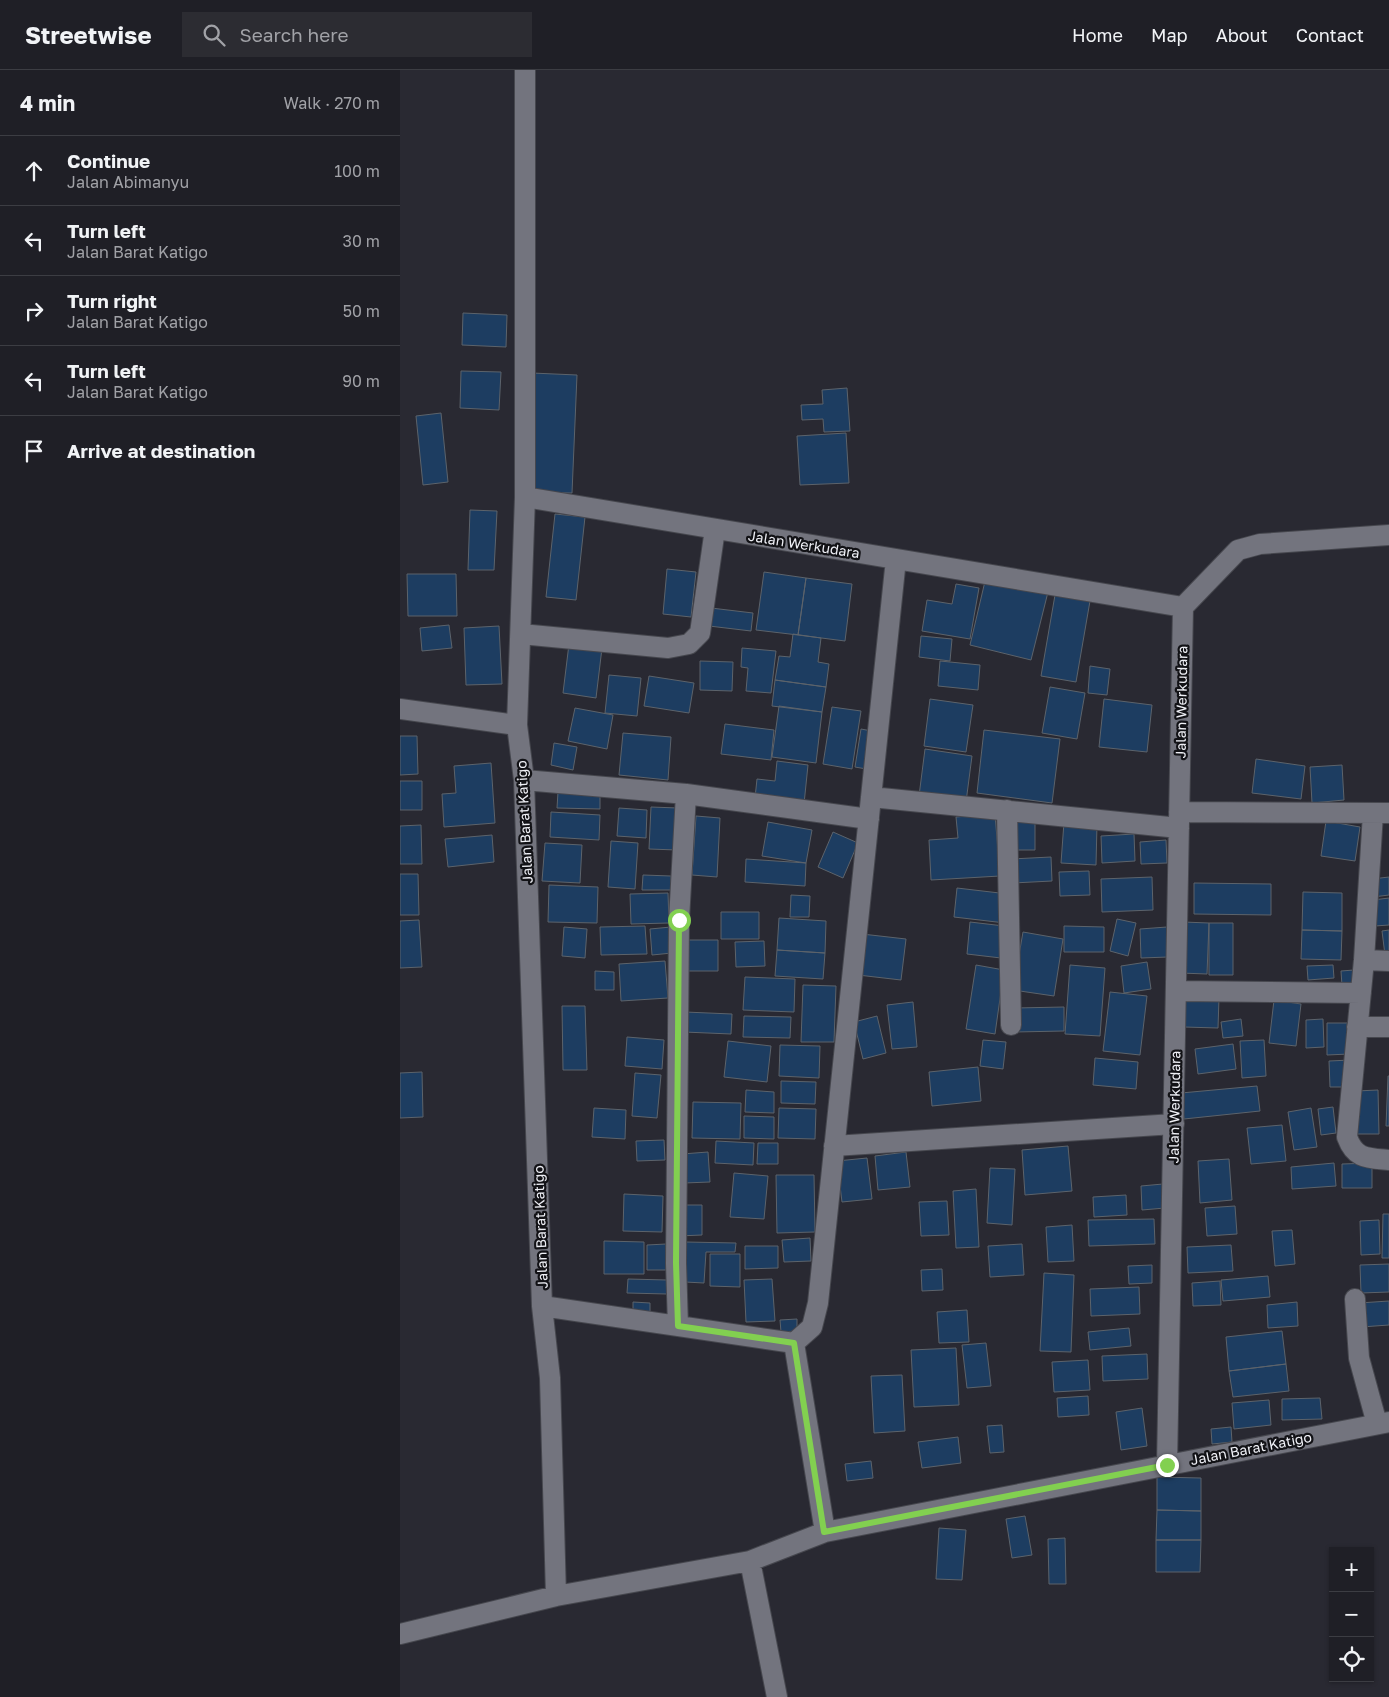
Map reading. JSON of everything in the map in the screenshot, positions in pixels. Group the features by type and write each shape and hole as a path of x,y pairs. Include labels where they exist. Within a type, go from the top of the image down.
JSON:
{"street":[{"name":"Jalan Barat Katigo","path":"525,70 525,498 517,725 524,780 542,1306 794,1343"},
{"name":"Jalan Werkudara","path":"525,498 1183,607 1167,1465"},
{"path":"520,634 668,648 689,644 700,633 715,529"},
{"path":"1183,607 1238,550 1260,544 1389,535"},
{"path":"824,1532 794,1343 812,1327 818,1303 896,559"},
{"path":"400,709 517,725"},
{"path":"524,780 686,794 869,819"},
{"path":"678,1326 676,1263 679,920 686,794"},
{"path":"871,797 1007,810 1179,820 1381,813 1364,960 1347,1137 1352,1150 1366,1158 1389,1160"},
{"path":"1007,810 1011,1025"},
{"path":"1364,960 1389,961"},
{"path":"1176,990 1361,994"},
{"path":"1357,1027 1389,1027"},
{"path":"834,1146 1174,1124"},
{"path":"1355,1299 1359,1358 1383,1423"},
{"path":"542,1306 550,1378 556,1596"},
{"name":"Jalan Barat Katigo","path":"400,1634 556,1596 750,1561 824,1532 1383,1423"},
{"path":"750,1561 777,1697"}],"building":[{"path":"463,313 507,315 506,347 462,345"},
{"path":"461,371 501,372 499,410 460,408"},
{"path":"532,373 577,375 572,493 528,492"},
{"path":"847,388 850,431 824,432 823,419 802,420 801,405 823,404 822,390"},
{"path":"441,413 448,482 423,485 416,416"},
{"path":"846,433 849,483 800,485 797,436"},
{"path":"470,510 497,511 494,570 468,570"},
{"path":"555,514 585,517 576,600 546,597"},
{"path":"667,569 696,572 691,617 663,614"},
{"path":"764,572 806,578 798,635 756,630"},
{"path":"407,574 456,574 457,616 408,616"},
{"path":"986,577 1048,592 1031,660 970,645"},
{"path":"806,578 852,584 845,641 798,635"},
{"path":"956,584 979,588 970,639 922,631 927,600 952,604"},
{"path":"1055,595 1090,601 1076,682 1041,676"},
{"path":"711,608 753,613 751,631 709,626"},
{"path":"449,625 452,648 422,651 420,628"},
{"path":"499,626 502,684 466,685 464,628"},
{"path":"793,634 821,638 818,662 829,664 826,687 775,680 779,656 790,657"},
{"path":"921,636 952,639 950,661 919,657"},
{"path":"569,644 602,648 596,698 563,693"},
{"path":"742,648 776,651 771,693 746,691 748,668 741,667"},
{"path":"700,661 733,662 732,691 700,690"},
{"path":"940,661 980,665 978,690 938,686"},
{"path":"1090,666 1110,669 1107,695 1088,693"},
{"path":"609,675 641,678 637,716 605,713"},
{"path":"649,676 694,683 689,713 644,706"},
{"path":"775,680 826,687 822,712 772,706"},
{"path":"1050,687 1085,693 1077,739 1042,733"},
{"path":"930,699 973,705 966,752 924,746"},
{"path":"1104,699 1152,705 1147,752 1099,747"},
{"path":"779,706 822,712 816,763 772,757"},
{"path":"832,707 861,711 852,769 823,764"},
{"path":"575,708 613,715 607,749 568,741"},
{"path":"725,724 774,730 771,760 721,754"},
{"path":"861,729 877,732 872,770 855,767"},
{"path":"984,730 1060,739 1052,803 977,793"},
{"path":"623,733 671,737 668,780 619,775"},
{"path":"400,736 417,736 418,774 400,775"},
{"path":"554,743 577,747 573,770 551,765"},
{"path":"925,749 972,756 966,802 919,796"},
{"path":"1256,759 1305,766 1301,799 1252,793"},
{"path":"777,761 808,765 804,804 755,798 757,779 775,781"},
{"path":"491,763 495,823 444,827 442,794 456,793 454,766"},
{"path":"1342,765 1344,800 1312,803 1310,767"},
{"path":"400,781 422,781 422,810 400,810"},
{"path":"558,792 600,793 600,809 557,808"},
{"path":"651,807 678,808 677,850 649,849"},
{"path":"619,808 647,810 646,838 617,836"},
{"path":"551,812 600,815 599,840 550,837"},
{"path":"995,814 1000,876 931,880 929,840 958,838 956,817"},
{"path":"696,816 720,818 717,877 692,875"},
{"path":"1035,817 1035,850 1011,850 1011,818"},
{"path":"1326,821 1360,827 1355,861 1321,856"},
{"path":"768,822 812,830 806,863 762,856"},
{"path":"1064,822 1097,824 1096,865 1061,863"},
{"path":"421,825 422,864 400,864 400,826"},
{"path":"833,832 858,843 843,878 818,867"},
{"path":"1134,834 1135,861 1102,863 1101,836"},
{"path":"492,835 494,862 448,867 445,839"},
{"path":"1166,840 1167,863 1141,864 1140,842"},
{"path":"611,841 638,843 635,889 608,887"},
{"path":"545,843 582,845 580,883 542,881"},
{"path":"1051,857 1052,881 1013,883 1011,859"},
{"path":"746,859 806,863 805,886 745,882"},
{"path":"1089,871 1090,895 1060,896 1059,872"},
{"path":"400,874 418,874 419,915 400,915"},
{"path":"643,875 671,876 671,890 642,890"},
{"path":"1152,877 1153,910 1102,912 1101,879"},
{"path":"1389,877 1389,895 1373,897 1372,879"},
{"path":"1194,883 1271,884 1271,915 1194,914"},
{"path":"549,885 598,887 597,923 548,922"},
{"path":"957,888 1008,894 1005,923 954,917"},
{"path":"1303,892 1342,893 1342,931 1302,930"},
{"path":"668,893 669,923 631,924 630,894"},
{"path":"791,895 810,896 809,917 790,917"},
{"path":"1389,898 1389,925 1375,926 1373,900"},
{"path":"721,912 759,912 759,939 721,939"},
{"path":"779,918 826,921 825,953 777,950"},
{"path":"1117,919 1136,923 1128,956 1110,951"},
{"path":"419,920 422,967 400,968 400,921"},
{"path":"970,922 1004,926 1001,958 967,954"},
{"path":"1183,922 1209,923 1207,974 1180,973"},
{"path":"1209,923 1233,923 1233,975 1209,975"},
{"path":"645,926 647,954 601,955 600,927"},
{"path":"1064,926 1104,927 1104,952 1064,952"},
{"path":"564,927 587,929 585,958 562,956"},
{"path":"671,927 672,953 652,955 650,929"},
{"path":"1167,927 1168,957 1141,958 1140,929"},
{"path":"1302,930 1342,931 1341,960 1301,959"},
{"path":"1389,930 1389,954 1385,955 1382,931"},
{"path":"1023,932 1063,939 1054,996 1013,990"},
{"path":"862,934 906,939 901,980 858,975"},
{"path":"681,940 718,940 718,971 681,971"},
{"path":"764,941 765,966 736,967 735,942"},
{"path":"777,950 825,953 823,979 775,976"},
{"path":"665,961 668,998 621,1001 619,964"},
{"path":"1147,962 1151,989 1124,993 1121,966"},
{"path":"976,965 1004,970 995,1034 966,1029"},
{"path":"1070,965 1105,968 1100,1036 1065,1034"},
{"path":"1333,965 1334,978 1308,980 1307,966"},
{"path":"1354,970 1355,985 1342,986 1341,971"},
{"path":"595,971 614,972 614,990 595,990"},
{"path":"745,977 795,979 794,1012 743,1010"},
{"path":"803,985 836,986 834,1042 801,1042"},
{"path":"1110,992 1147,996 1140,1055 1103,1051"},
{"path":"1185,997 1219,998 1218,1028 1184,1027"},
{"path":"1274,1000 1301,1004 1296,1046 1269,1043"},
{"path":"913,1002 917,1047 892,1049 887,1005"},
{"path":"562,1006 585,1006 587,1070 563,1070"},
{"path":"1064,1007 1064,1031 1015,1032 1015,1008"},
{"path":"685,1012 732,1014 731,1034 684,1032"},
{"path":"744,1016 791,1017 790,1038 743,1037"},
{"path":"877,1016 886,1053 863,1059 854,1022"},
{"path":"1241,1019 1243,1036 1223,1038 1221,1022"},
{"path":"1323,1019 1324,1047 1306,1048 1306,1020"},
{"path":"1327,1023 1348,1023 1349,1054 1327,1055"},
{"path":"627,1037 664,1040 662,1069 625,1066"},
{"path":"983,1040 1006,1042 1003,1069 980,1066"},
{"path":"1264,1040 1266,1076 1242,1078 1240,1041"},
{"path":"728,1041 771,1046 767,1082 724,1077"},
{"path":"1233,1044 1236,1069 1198,1074 1195,1049"},
{"path":"780,1045 820,1046 819,1078 779,1076"},
{"path":"1095,1058 1138,1062 1136,1089 1093,1085"},
{"path":"1351,1060 1348,1087 1330,1087 1329,1061"},
{"path":"978,1067 981,1101 932,1106 929,1072"},
{"path":"422,1072 423,1117 400,1118 400,1073"},
{"path":"635,1073 661,1075 657,1118 632,1116"},
{"path":"1388,1076 1389,1126 1386,1126"},
{"path":"781,1081 816,1082 815,1104 781,1103"},
{"path":"1257,1086 1260,1111 1184,1119 1181,1093"},
{"path":"746,1090 774,1092 774,1113 745,1112"},
{"path":"1378,1090 1379,1134 1357,1134 1356,1091"},
{"path":"693,1102 741,1103 740,1139 692,1138"},
{"path":"1333,1107 1336,1133 1321,1135 1318,1109"},
{"path":"594,1108 626,1110 625,1139 592,1137"},
{"path":"779,1108 816,1109 815,1139 778,1138"},
{"path":"1311,1108 1317,1147 1294,1150 1288,1112"},
{"path":"744,1116 774,1117 774,1139 744,1138"},
{"path":"1282,1125 1286,1161 1251,1164 1247,1128"},
{"path":"664,1140 665,1160 637,1161 636,1141"},
{"path":"716,1141 754,1143 753,1165 715,1163"},
{"path":"758,1143 778,1143 778,1164 757,1164"},
{"path":"1068,1146 1072,1191 1025,1195 1022,1150"},
{"path":"708,1152 710,1182 684,1183 682,1154"},
{"path":"906,1152 910,1187 878,1190 875,1156"},
{"path":"867,1158 872,1199 842,1202 837,1161"},
{"path":"1229,1159 1232,1200 1200,1203 1198,1161"},
{"path":"1334,1163 1336,1186 1292,1189 1291,1167"},
{"path":"1372,1163 1372,1188 1342,1188 1342,1164"},
{"path":"990,1168 1015,1169 1012,1225 987,1223"},
{"path":"734,1173 768,1176 764,1219 730,1217"},
{"path":"776,1175 814,1175 815,1232 777,1233"},
{"path":"1163,1184 1165,1208 1142,1210 1141,1186"},
{"path":"976,1189 979,1247 956,1248 953,1191"},
{"path":"624,1194 663,1196 662,1232 623,1231"},
{"path":"1126,1195 1127,1215 1094,1217 1093,1197"},
{"path":"947,1201 949,1235 921,1236 919,1202"},
{"path":"677,1205 702,1205 702,1235 678,1236"},
{"path":"1235,1206 1237,1234 1207,1236 1205,1208"},
{"path":"1383,1214 1389,1214 1389,1258 1382,1258"},
{"path":"1154,1219 1155,1244 1089,1246 1088,1220"},
{"path":"1379,1220 1380,1254 1361,1255 1360,1221"},
{"path":"1072,1225 1074,1261 1048,1262 1046,1227"},
{"path":"1292,1230 1295,1264 1275,1266 1272,1231"},
{"path":"810,1238 811,1261 784,1262 782,1240"},
{"path":"604,1241 644,1242 644,1274 604,1274"},
{"path":"686,1242 736,1243 735,1252 706,1252 704,1283 685,1282"},
{"path":"666,1244 666,1270 647,1270 647,1245"},
{"path":"1022,1244 1024,1275 990,1277 988,1246"},
{"path":"1231,1245 1233,1271 1188,1273 1187,1247"},
{"path":"745,1246 778,1246 778,1268 745,1269"},
{"path":"710,1254 740,1254 740,1287 710,1286"},
{"path":"1389,1264 1389,1292 1361,1293 1360,1265"},
{"path":"1152,1265 1152,1283 1129,1284 1128,1266"},
{"path":"942,1269 943,1290 922,1291 921,1270"},
{"path":"1044,1273 1074,1275 1071,1352 1040,1351"},
{"path":"1268,1276 1270,1297 1223,1301 1221,1280"},
{"path":"628,1279 667,1280 667,1294 627,1293"},
{"path":"772,1279 775,1321 746,1322 744,1280"},
{"path":"1220,1281 1221,1305 1193,1306 1192,1283"},
{"path":"1139,1287 1140,1314 1091,1316 1090,1289"},
{"path":"1389,1301 1389,1325 1361,1327 1359,1303"},
{"path":"633,1302 650,1303 650,1315 633,1314"},
{"path":"1297,1302 1298,1326 1268,1328 1267,1305"},
{"path":"967,1310 969,1342 939,1343 937,1312"},
{"path":"797,1319 797,1331 781,1332 780,1320"},
{"path":"1129,1328 1131,1346 1090,1350 1088,1332"},
{"path":"1282,1331 1286,1364 1229,1371 1226,1337"},
{"path":"986,1343 991,1386 967,1388 962,1345"},
{"path":"956,1348 959,1405 914,1407 911,1350"},
{"path":"1147,1354 1148,1379 1103,1381 1102,1356"},
{"path":"1088,1360 1090,1390 1054,1392 1052,1362"},
{"path":"1286,1364 1289,1391 1233,1397 1229,1371"},
{"path":"902,1375 905,1431 874,1433 871,1376"},
{"path":"1088,1396 1089,1415 1058,1417 1057,1398"},
{"path":"1320,1398 1322,1419 1282,1420 1282,1399"},
{"path":"1269,1400 1271,1425 1234,1429 1232,1403"},
{"path":"1142,1408 1147,1446 1121,1450 1116,1412"},
{"path":"1002,1425 1004,1452 990,1453 987,1426"},
{"path":"1231,1427 1232,1442 1212,1444 1211,1429"},
{"path":"958,1437 961,1463 922,1468 918,1442"},
{"path":"871,1461 873,1478 847,1481 845,1464"},
{"path":"1157,1477 1201,1478 1201,1511 1157,1510"},
{"path":"1157,1510 1201,1511 1201,1540 1156,1540"},
{"path":"1025,1516 1032,1555 1012,1558 1006,1519"},
{"path":"939,1528 966,1530 962,1580 936,1579"},
{"path":"1065,1538 1066,1584 1049,1584 1048,1539"},
{"path":"1156,1540 1201,1540 1200,1572 1156,1572"}],"route":[{"path":"679,920 676,1263 678,1326 794,1343 824,1532 1167,1465"}]}
